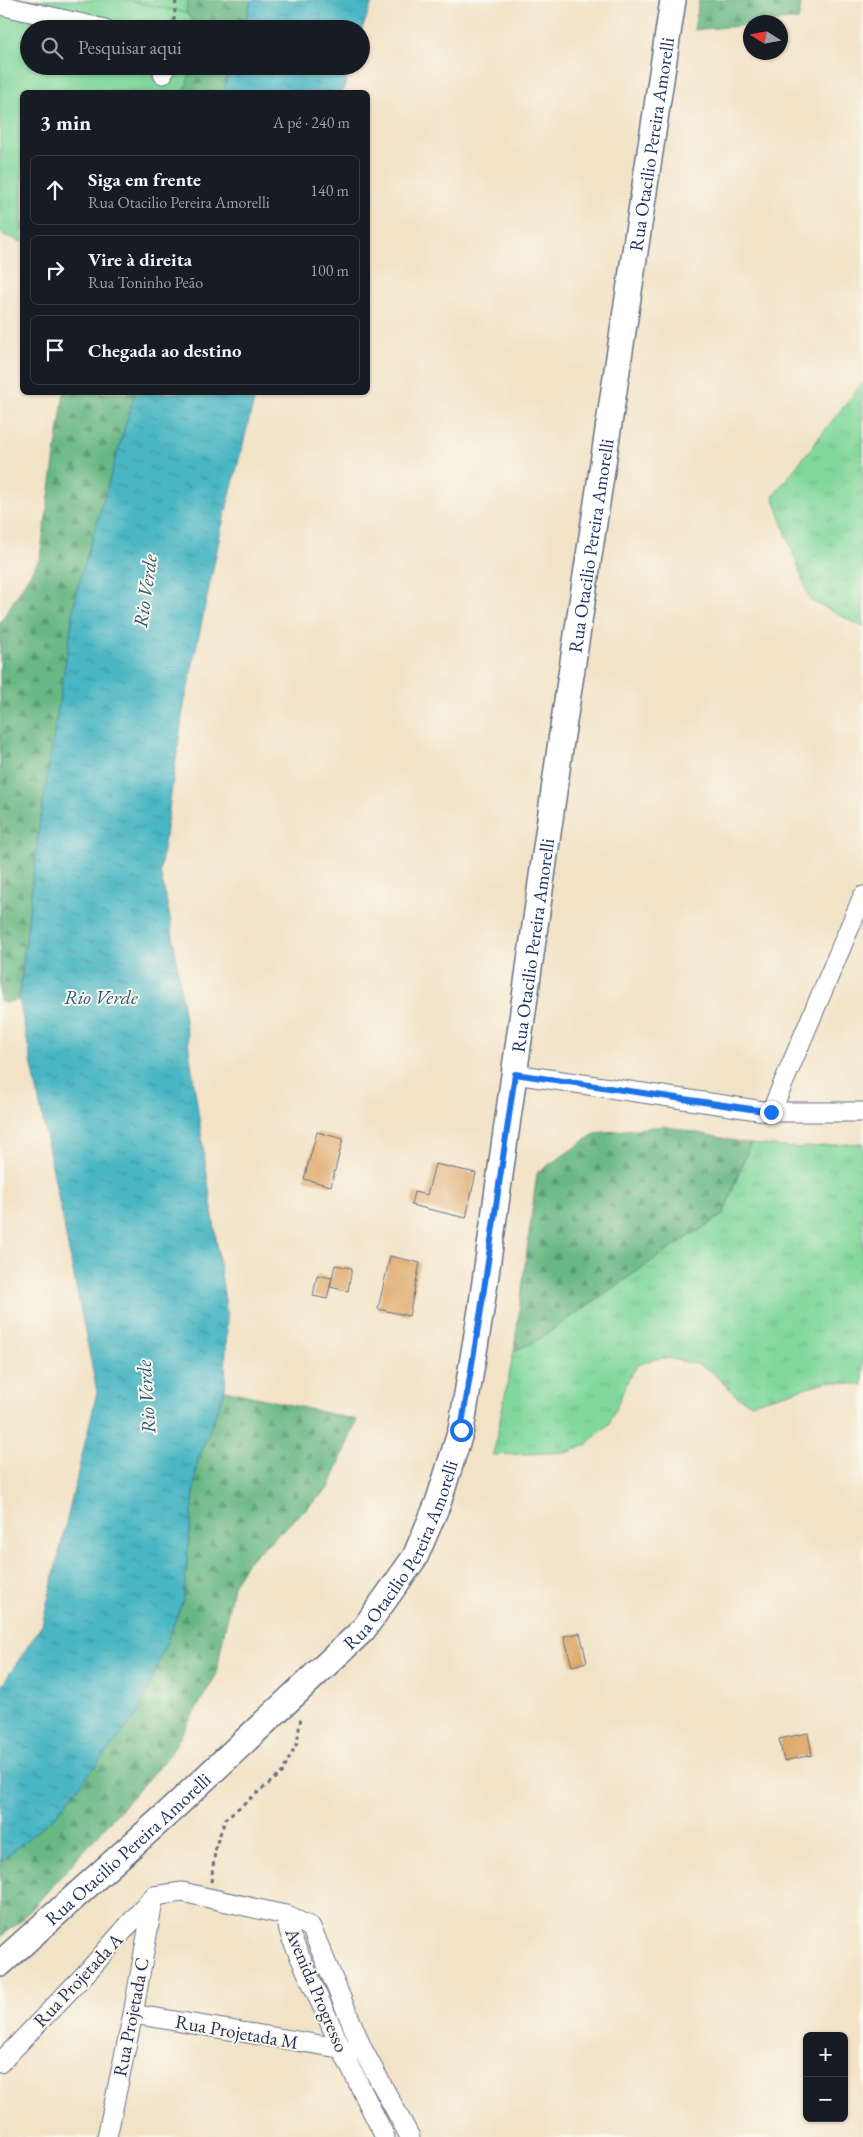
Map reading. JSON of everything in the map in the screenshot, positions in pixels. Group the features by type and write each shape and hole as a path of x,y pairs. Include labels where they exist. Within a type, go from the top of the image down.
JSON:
{"main road":[{"name":"Rua Otacilio Pereira Amorelli","path":"3,1964 363,1630 415,1557 438,1503 461,1430 481,1310 561,740 673,0"}],"street":[{"path":"0,5 65,20"},
{"path":"771,1112 863,896"},
{"path":"515,1074 771,1112 863,1112"},
{"path":"154,1896 182,1892 285,1915"},
{"name":"Rua Projetada C","path":"107,2137 154,1896"},
{"name":"Rua Projetada A","path":"0,2063 89,1970 154,1896"},
{"name":"Avenida Progresso","path":"285,1915 291,1937 342,2050 385,2137"},
{"name":"Avenida Progresso","path":"285,1915 311,1928 363,2050 410,2137"},
{"name":"Rua Projetada M","path":"132,2014 342,2050 363,2050"}],"path":[{"path":"174,20 176,0"},
{"path":"208,1898 216,1845 226,1818 282,1773 297,1743 307,1683"}],"green space":[{"path":"0,0 127,0 186,13 192,20 20,20 20,75 189,75 185,90 20,90 20,241 0,233"},
{"path":"127,0 188,0 186,13"},
{"path":"188,0 251,0 245,20 192,20 186,13"},
{"path":"699,0 802,0 798,20 788,20 788,15 743,15 743,26 694,30"},
{"path":"189,75 228,75 224,90 185,90"},
{"path":"863,382 863,627 810,600 773,496"},
{"path":"64,395 134,395 77,590 38,834 19,1000 4,1003 0,1001 0,623 40,558"},
{"path":"664,1126 750,1144 723,1215 662,1254 539,1339 514,1351 537,1173 596,1133"},
{"path":"863,1143 863,1385 829,1381 751,1403 737,1397 711,1371 697,1364 667,1358 653,1359 638,1365 629,1378 609,1424 585,1446 569,1452 493,1455 514,1351 539,1339 662,1254 723,1215 750,1144 796,1148"},
{"path":"225,1390 357,1420 329,1488 246,1563 233,1586 216,1675 170,1754 20,1922 0,1937 0,1862 55,1816 139,1712 183,1600 197,1462"}],"water":[{"path":"251,0 373,0 366,20 245,20"},
{"path":"228,75 348,75 344,90 224,90"},
{"name":"Rio Verde","path":"134,395 255,395 222,526 183,711 160,871 171,922 227,1315 225,1390 197,1462 183,1600 139,1712 55,1816 0,1862 0,1688 42,1625 97,1392 19,1000 38,834 77,590"}],"building":[{"path":"317,1132 343,1139 331,1186 304,1179"},
{"path":"435,1164 476,1173 466,1218 411,1205 414,1192 427,1195"},
{"path":"390,1256 420,1263 409,1316 378,1309"},
{"path":"335,1265 352,1268 348,1291 330,1287"},
{"path":"317,1275 332,1278 327,1299 313,1296"},
{"path":"580,1633 587,1662 572,1666 564,1636"},
{"path":"808,1733 812,1755 784,1761 779,1739"}],"route":[{"path":"461,1430 481,1310 515,1074 771,1112"}]}
